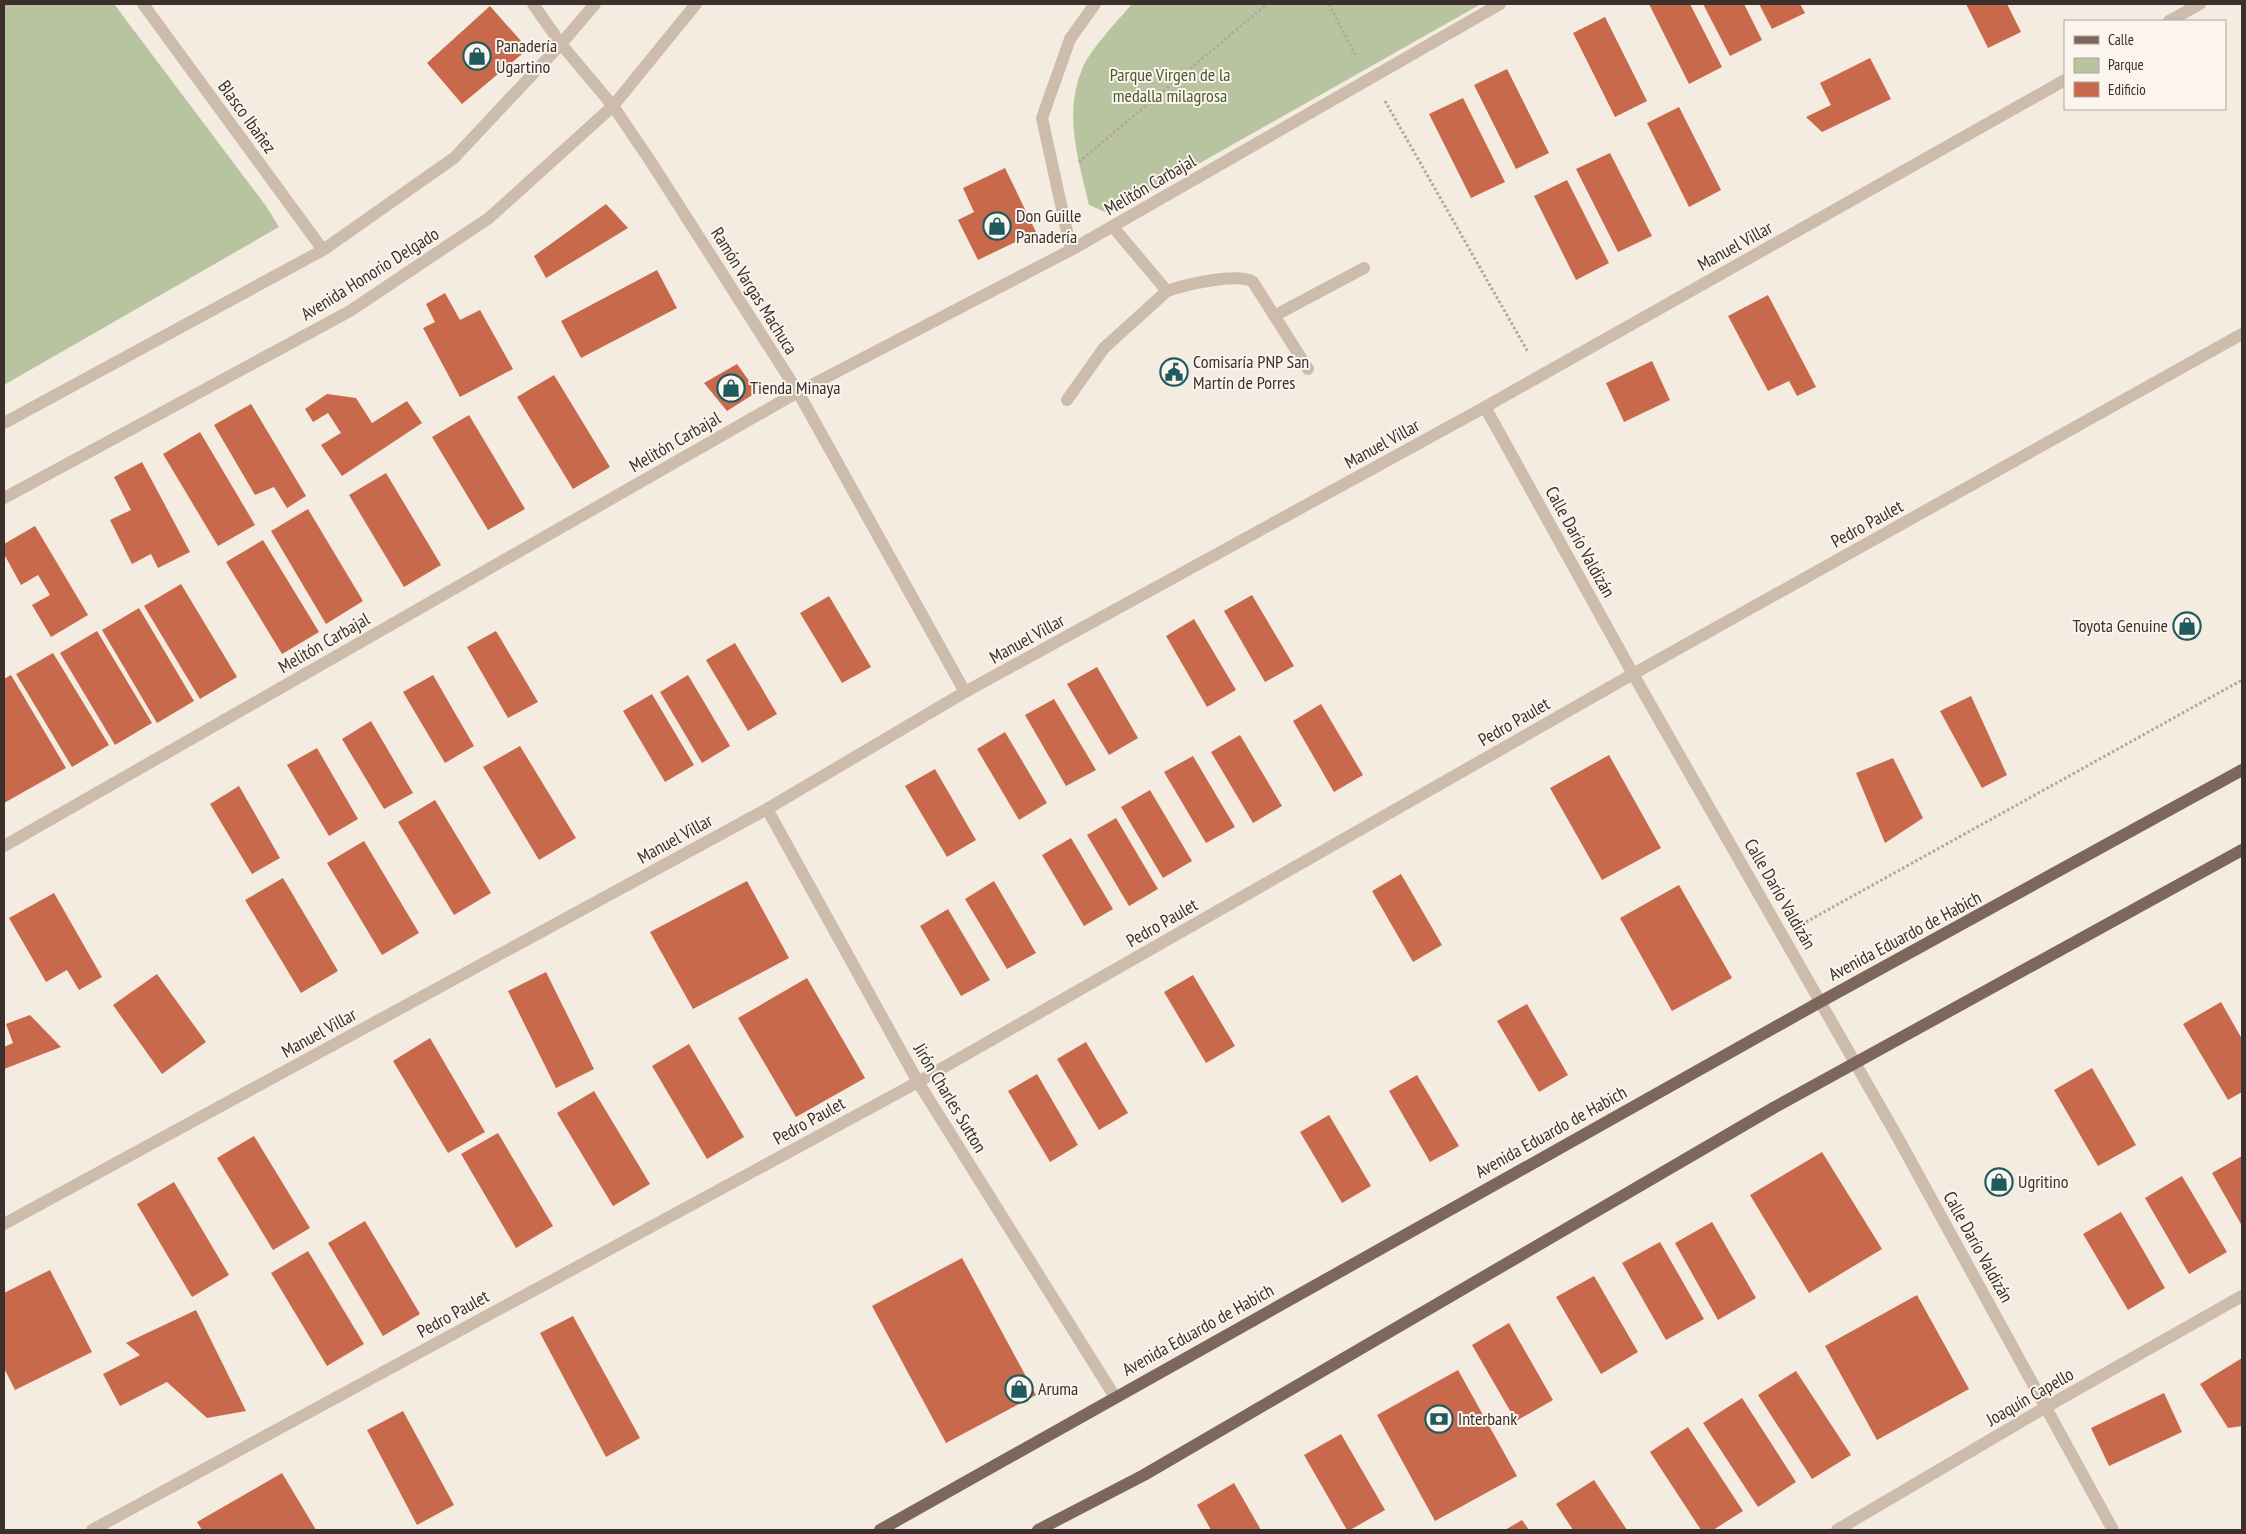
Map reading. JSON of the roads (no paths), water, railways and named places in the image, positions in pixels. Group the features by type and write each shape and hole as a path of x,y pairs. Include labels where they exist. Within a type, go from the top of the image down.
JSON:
{"main road":[{"name":"Avenida Eduardo de Habich","path":"880,1530 1820,1002 2242,770"},
{"path":"1038,1530 1144,1475 1775,1106 2242,850"}],"street":[{"name":"Blasco Ibañez","path":"143,4 323,250"},
{"name":"Ramón Vargas Machuca","path":"533,4 561,44 613,106 798,392 965,692"},
{"path":"4,423 323,250 454,158 561,44 595,4"},
{"name":"Avenida Honorio Delgado","path":"4,498 350,311 489,218 613,106 696,4"},
{"path":"1071,250 1042,118 1070,39 1095,4"},
{"name":"Melitón Carbajal","path":"4,846 798,392 1071,250 1500,4"},
{"path":"2171,20 2200,4"},
{"name":"Manuel Villar","path":"4,1224 767,809 965,692 1542,376 2064,81"},
{"path":"1113,226 1167,291"},
{"path":"1274,316 1364,268"},
{"path":"1067,400 1104,348 1167,291 1193,282 1249,279 1253,282 1308,369"},
{"name":"Pedro Paulet","path":"92,1530 918,1082 1634,674 2242,334"},
{"name":"Calle Darío Valdizán","path":"1486,407 1634,674 1855,1062 2113,1530"},
{"name":"Jirón Charles Sutton","path":"767,809 918,1082 1115,1397"},
{"name":"Joaquín Capello","path":"1837,1530 2046,1407 2242,1296"}],"place":[{"name":"Panadería Ugartino","path":"477,56"},
{"name":"Don Guille Panadería","path":"997,226"},
{"name":"Comisaría PNP San Martín de Porres","path":"1174,372"},
{"name":"Tienda Minaya","path":"731,388"},
{"name":"Toyota Genuine","path":"2187,626"},
{"name":"Ugritino","path":"1999,1182"},
{"name":"Aruma","path":"1019,1389"},
{"name":"Interbank","path":"1439,1419"}],"park label":[{"name":"Parque Virgen de la medalla milagrosa","path":"1170,85"}]}
